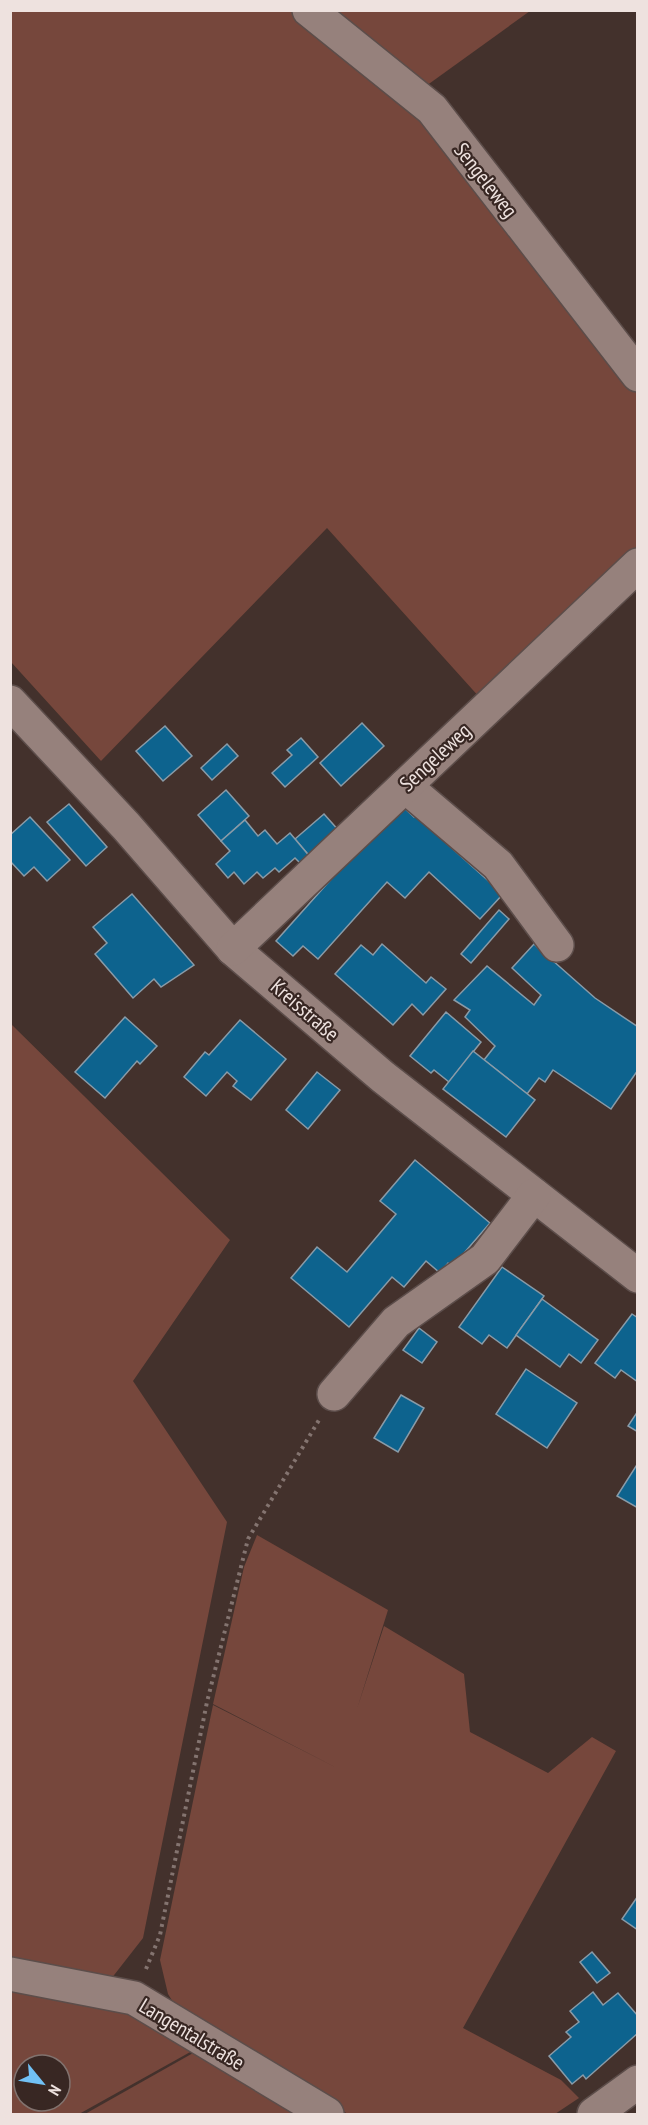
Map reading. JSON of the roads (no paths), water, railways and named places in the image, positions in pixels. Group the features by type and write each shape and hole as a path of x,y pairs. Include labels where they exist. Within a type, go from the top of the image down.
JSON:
{"street":[{"name":"Sengeleweg","path":"309,10 432,109 638,375"},
{"name":"Sengeleweg","path":"233,949 638,565"},
{"name":"Kreisstraße","path":"10,702 126,826 233,949 383,1077 638,1276"},
{"path":"405,786 498,865 557,945"},
{"path":"334,1394 396,1322 485,1259 534,1195"},
{"name":"Langentalstraße","path":"10,1974 134,1998 327,2115"},
{"path":"594,2115 638,2082"}]}
